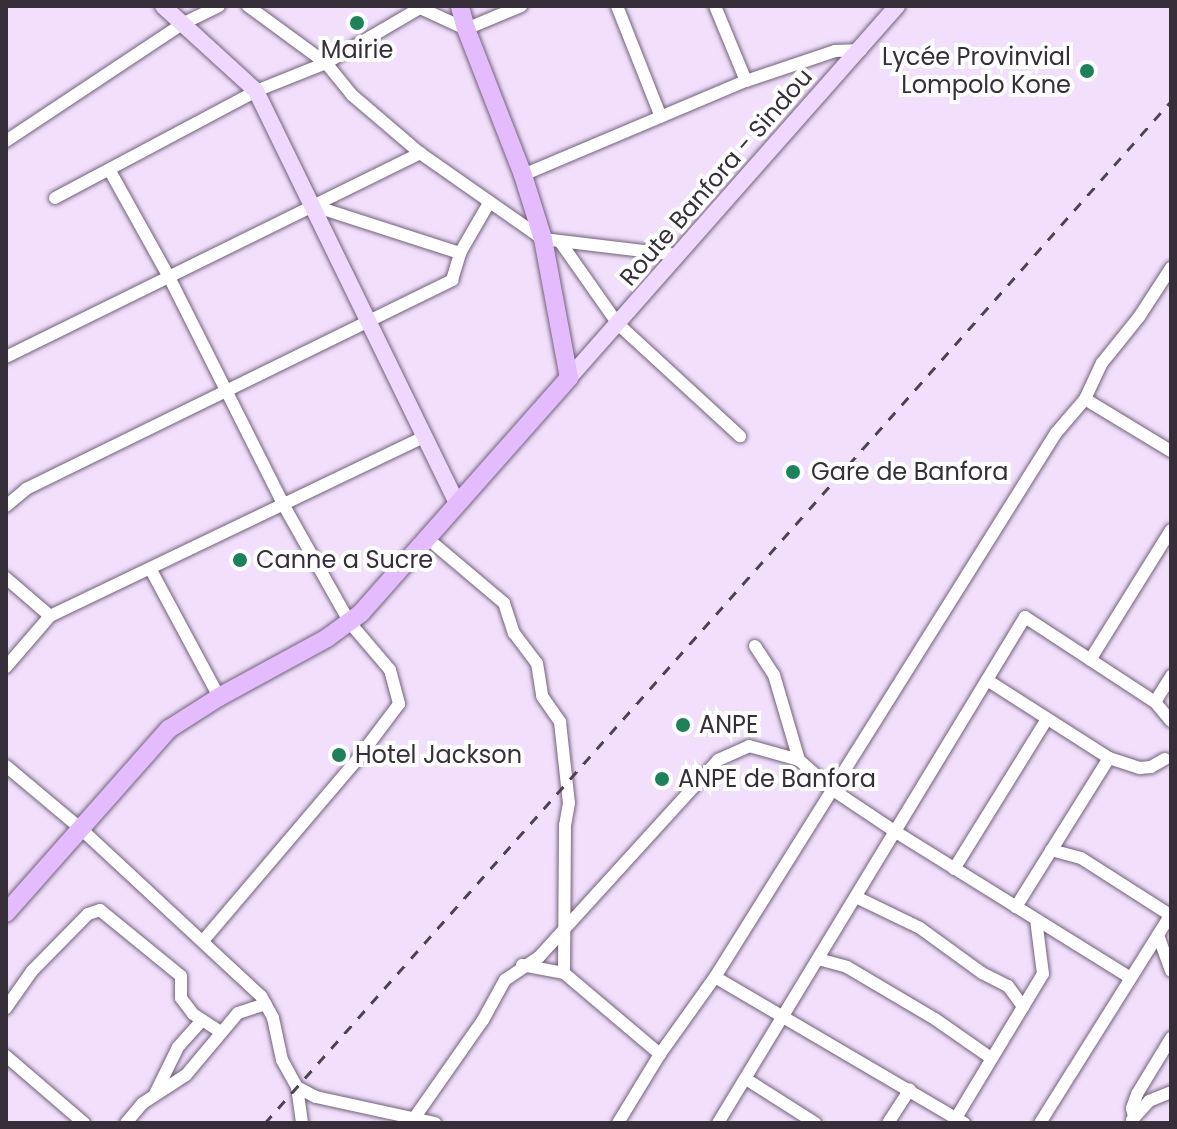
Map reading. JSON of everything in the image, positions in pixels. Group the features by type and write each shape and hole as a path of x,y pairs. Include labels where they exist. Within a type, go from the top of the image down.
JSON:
{"highway":[{"path":"6,913 169,729 350,623 569,378 552,241 523,175 466,29 460,6"}],"main road":[{"path":"163,6 256,91 457,504"},
{"name":"Route Banfora - Sindou","path":"569,378 861,50 893,8"}],"street":[{"path":"6,141 182,24 219,6"},
{"path":"248,6 326,63 352,95 420,153 489,203 552,241 618,324 740,436"},
{"path":"55,198 256,91 326,63 420,6 466,29 521,6"},
{"path":"617,6 661,117"},
{"path":"715,6 746,81"},
{"path":"523,175 746,81 835,51 861,50"},
{"path":"6,357 420,153"},
{"path":"110,171 168,275 283,504 350,623 390,670 399,704 356,761 203,941"},
{"path":"6,506 26,489 452,280 460,253 489,203"},
{"path":"311,205 460,253"},
{"path":"552,241 677,255"},
{"path":"618,1123 660,1054 715,977 1056,433 1085,399 1102,363 1139,317 1171,268"},
{"path":"1085,399 1171,451"},
{"path":"6,667 50,616 424,437"},
{"path":"1090,660 1171,530"},
{"path":"427,538 504,603 514,633 537,663 542,696 560,722 569,803 565,825 564,973"},
{"path":"151,570 219,697"},
{"path":"6,578 50,616"},
{"path":"718,1123 1025,617 1155,702 1171,721"},
{"path":"755,646 774,675 799,760"},
{"path":"1155,702 1171,676"},
{"path":"987,680 1109,758 1140,768 1151,767 1169,758"},
{"path":"954,869 1047,719"},
{"path":"415,1117 483,1020 505,980 522,965 539,957 718,760 749,746 799,760 833,790 896,832 1129,977"},
{"path":"1016,907 1109,758"},
{"path":"6,766 80,828 203,941 266,1004 273,1018 282,1060 297,1087 300,1119"},
{"path":"1040,1123 1129,977 1171,915 1081,858 1051,850"},
{"path":"856,897 920,928 982,973 1008,986 1023,1007"},
{"path":"6,1008 32,971 88,914 100,910 181,976 181,998 202,1020 221,1032"},
{"path":"715,977 960,1120 991,1058 1043,974 1036,919"},
{"path":"1158,935 1171,971"},
{"path":"818,959 847,967 935,1019 991,1058"},
{"path":"522,965 564,973 660,1054"},
{"path":"126,1123 155,1094 186,1075 238,1013 266,1004"},
{"path":"155,1094 178,1047 202,1020"},
{"path":"1132,1120 1137,1094 1171,1038"},
{"path":"6,1056 84,1123"},
{"path":"746,1079 815,1123"},
{"path":"297,1087 316,1097 435,1123"},
{"path":"888,1123 910,1089"},
{"path":"1132,1120 1149,1101 1171,1092"}],"railway":[{"path":"265,1123 1171,101"}],"place":[{"name":"Mairie","path":"357,23"},
{"name":"Lycée Provinvial Lompolo Kone","path":"1087,71"},
{"name":"Gare de Banfora","path":"793,472"},
{"name":"Canne a Sucre","path":"240,560"},
{"name":"ANPE","path":"683,725"},
{"name":"Hotel Jackson","path":"339,755"},
{"name":"ANPE de Banfora","path":"662,779"}]}
